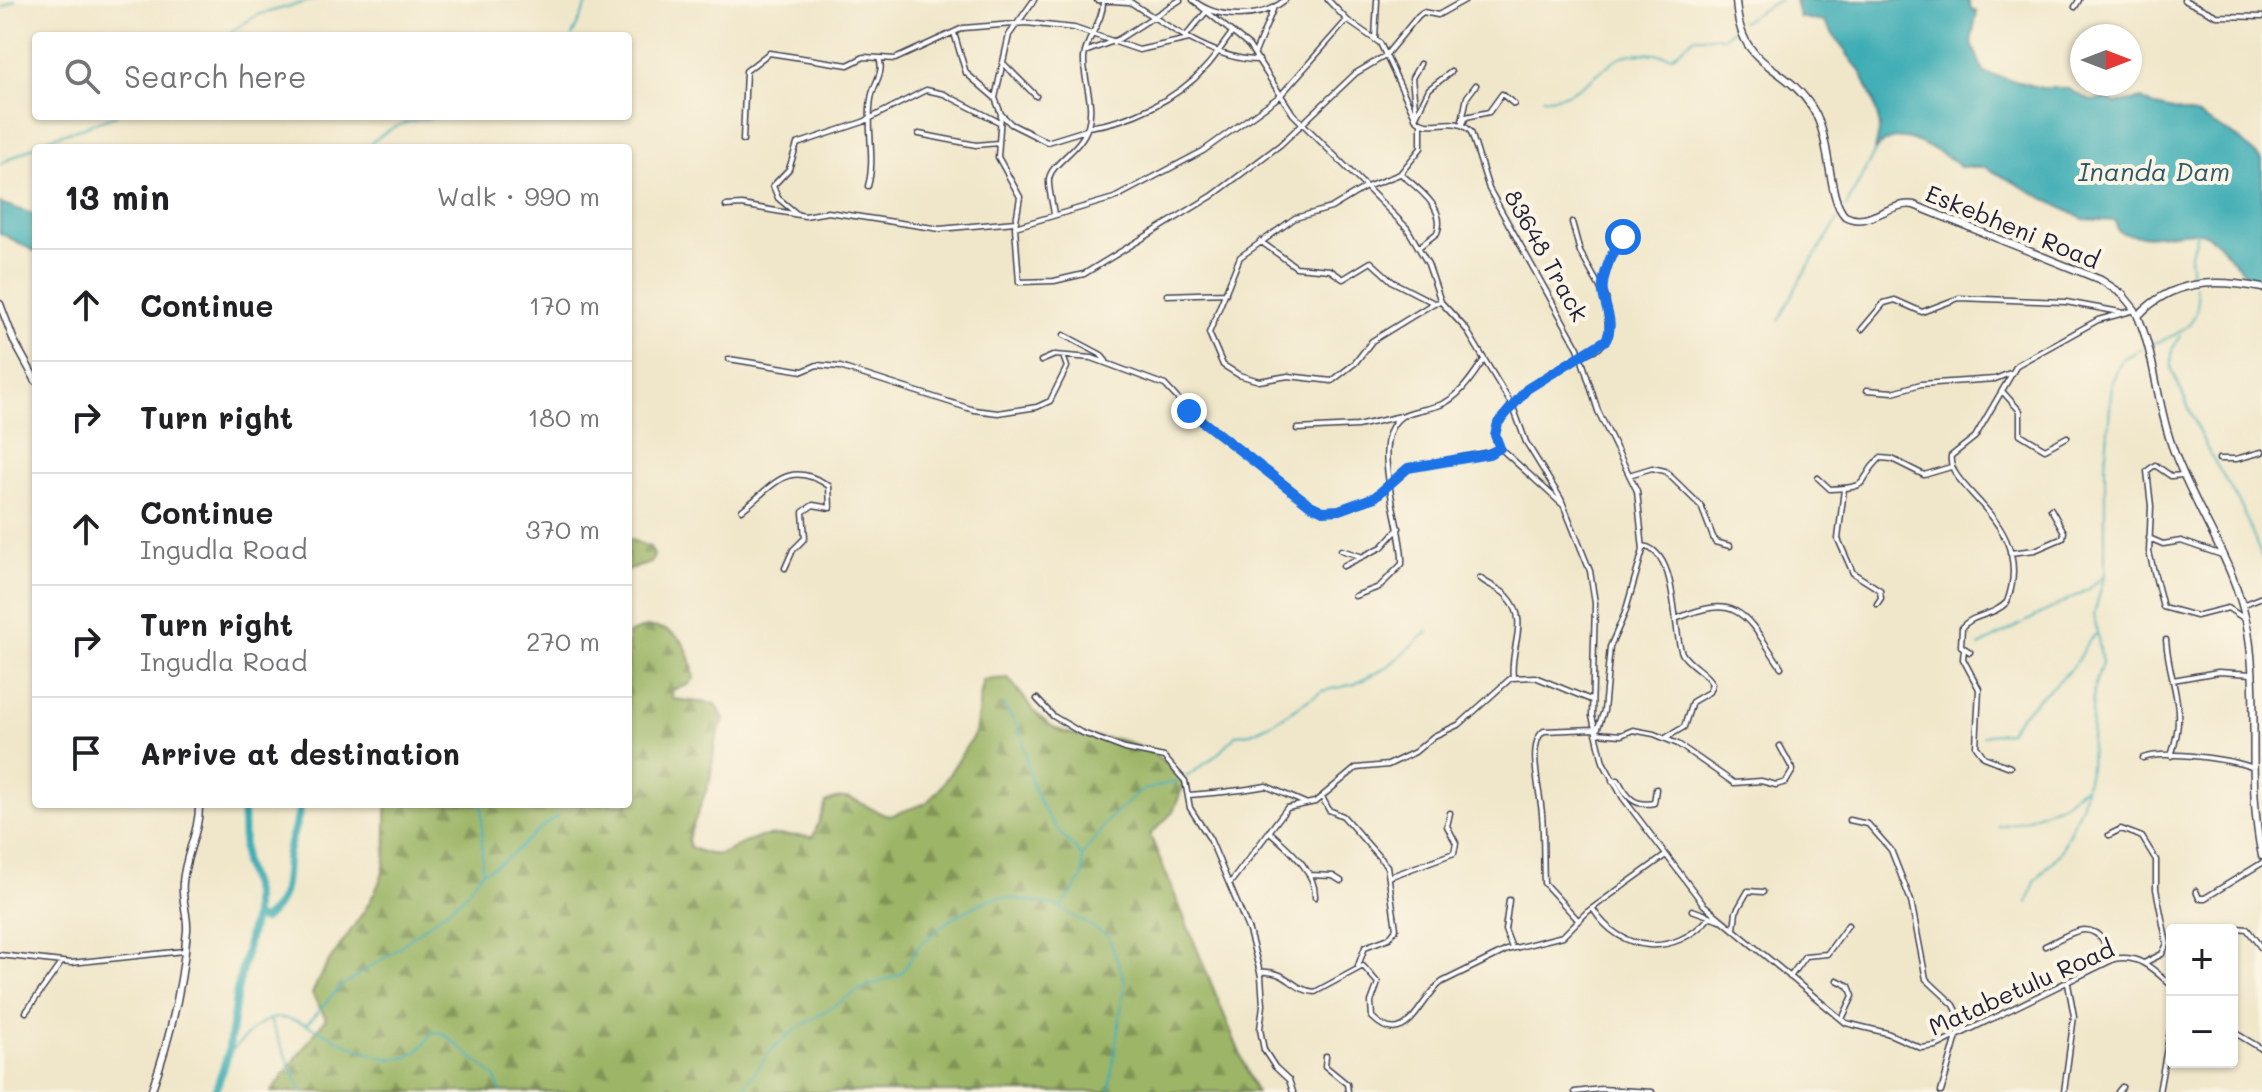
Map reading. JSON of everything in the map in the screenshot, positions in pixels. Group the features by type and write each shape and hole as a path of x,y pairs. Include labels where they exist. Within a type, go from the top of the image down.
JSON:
{"street":[{"path":"995,98 1015,25 1034,0"},
{"path":"1054,215 1048,183 1051,173 1076,151 1087,128 1085,52 1103,14 1101,0 1128,1 1187,38 1243,60 1259,60"},
{"path":"1085,52 1113,42 1180,0"},
{"path":"1193,0 1200,6 1233,15 1274,7 1285,0"},
{"path":"1375,39 1377,0"},
{"path":"1001,114 998,143 1000,165 1020,197 1015,225 1019,282 1054,281 1084,274 1212,196 1303,125 1356,73 1385,56 1423,12 1438,15 1465,0"},
{"name":"Eskebheni Road","path":"1736,0 1739,31 1747,47 1799,92 1812,109 1828,146 1835,199 1845,216 1862,220 1899,204 1914,205 2086,273 2111,286 2136,313"},
{"path":"2075,7 2079,0"},
{"path":"2184,0 2217,16 2262,17"},
{"path":"1331,1 1347,20 1375,39 1415,118 1421,124 1462,124"},
{"name":"Matabetulu Road","path":"1200,6 1255,53 1280,96 1303,125 1397,218 1419,247 1441,302 1466,329 1513,407 1526,442 1565,507 1594,588 1591,700 1595,732 1612,781 1691,889 1721,920 1842,1019 1860,1030 1887,1033 1921,1048 1936,1046 1958,1033 2068,984 2103,964 2124,957 2144,963 2166,981"},
{"path":"1255,53 1274,7"},
{"path":"743,140 745,75 751,65 765,55 773,53 843,65 857,58 895,59 980,25 1054,25 1139,50 1187,38 1206,12"},
{"path":"726,206 797,214 828,212 940,229 1015,225 1114,198 1181,164 1280,96 1347,20"},
{"path":"954,33 966,73 995,98 1001,114 1013,126 1047,142 1131,116 1175,94 1206,68 1232,33"},
{"path":"868,186 872,171 871,97 882,72 879,58"},
{"path":"1004,64 1036,96"},
{"path":"1415,118 1412,78 1420,64"},
{"path":"1415,118 1429,89 1451,72"},
{"path":"1462,124 1467,97 1476,85"},
{"path":"797,214 778,198 773,186 790,168 796,145 870,119 926,90 944,94 999,122"},
{"path":"1462,124 1466,117 1489,112 1502,94 1514,104"},
{"path":"1421,124 1421,148 1400,174 1364,188 1331,208 1295,218 1260,241 1238,261 1220,313 1210,325 1210,344 1228,369 1259,381 1288,376 1335,380 1355,363 1372,341 1434,303 1441,302"},
{"name":"83648 Track","path":"1462,124 1476,141 1489,189 1581,355 1598,411 1637,491 1643,546 1625,613 1610,647 1604,711 1595,732"},
{"path":"919,134 976,145 998,143"},
{"path":"1400,174 1428,199 1440,220 1437,233 1419,247"},
{"path":"1565,507 1500,448 1495,435 1498,423 1532,384 1599,348 1609,335 1609,313 1602,285 1580,252 1572,222"},
{"path":"1602,285 1615,245 1623,237 1621,226"},
{"path":"1260,241 1296,267 1330,270 1343,279 1371,262 1393,282 1434,303"},
{"path":"1862,329 1884,303 1895,300 1918,312 1959,298 2066,302 2136,313 2155,298 2189,284 2220,282 2262,288"},
{"path":"1167,295 1226,293"},
{"path":"0,304 14,341 32,374"},
{"path":"1867,390 1893,392 1921,384 1995,379 2012,372 2043,348 2098,320 2123,313"},
{"path":"2136,313 2170,442 2223,555 2246,619 2253,674 2254,768 2262,856"},
{"path":"1064,335 1100,354 1106,361"},
{"path":"729,359 803,371 817,365 840,367 974,410 998,413 1037,407 1050,401 1067,367 1063,356"},
{"path":"1041,361 1063,356 1106,361 1169,387 1189,411 1315,508 1328,511 1375,497 1389,482 1412,467 1476,457 1500,448"},
{"path":"1297,429 1357,426 1449,400 1483,361"},
{"path":"2010,767 1979,753 1975,738 1980,719 1979,689 1963,659 1967,651 1960,634 1965,623 1998,611 2007,602 2010,553 2000,525 1951,467 1951,456 1975,437 2012,372"},
{"path":"2002,391 2020,411 2020,434 2045,449 2067,437"},
{"path":"1355,596 1379,587 1399,570 1403,560 1389,482 1387,442 1401,416"},
{"path":"2219,459 2236,459 2262,452"},
{"path":"1818,478 1830,489 1862,485 1880,458 1892,459 1924,475 1951,467"},
{"path":"2183,475 2171,476 2157,466 2149,468 2149,538 2164,608 2196,616 2228,608 2246,619"},
{"path":"1629,475 1652,468 1665,471 1701,506 1715,542 1730,546"},
{"path":"742,510 770,484 794,473 816,477 829,486 830,508 813,505 803,512 805,538 793,550 785,568"},
{"path":"1844,489 1837,535 1853,573 1880,590 1881,598 1877,604"},
{"path":"2010,553 2035,550 2063,538 2064,532 2051,509"},
{"path":"1343,566 1382,547 1399,528"},
{"path":"2149,538 2163,544 2181,541 2223,555"},
{"path":"1643,546 1652,549 1668,577 1683,655 1709,679 1712,687 1692,702 1684,727 1666,737"},
{"path":"1341,550 1360,556"},
{"path":"1480,578 1505,593 1517,614 1520,630 1512,653 1513,677"},
{"path":"2242,605 2262,597"},
{"path":"1678,618 1710,606 1730,607 1759,633 1781,667"},
{"path":"2166,640 2180,714 2179,735 2171,756"},
{"path":"2173,680 2218,672 2253,674"},
{"path":"1230,883 1287,808 1322,797 1351,770 1388,765 1460,724 1513,677 1535,677 1591,700"},
{"path":"1037,699 1053,716 1088,735 1125,749 1164,757 1178,770 1189,795 1190,808 1210,839 1230,883 1260,972 1261,1040 1275,1067 1289,1080 1293,1092"},
{"path":"1578,920 1544,883 1543,818 1535,770 1537,741 1544,731 1621,735 1633,730 1666,737 1736,783 1761,781 1776,785 1786,782 1792,774 1792,765 1780,746"},
{"path":"2143,758 2171,756 2238,762 2254,768"},
{"path":"1612,781 1618,780 1628,797 1643,804 1654,803 1656,789"},
{"path":"1189,795 1226,789 1247,791 1266,786 1307,804"},
{"path":"1260,972 1280,972 1305,990 1315,992 1358,966 1365,947 1389,938 1396,929 1388,869 1381,857 1342,815 1329,810 1322,797"},
{"path":"151,1092 167,1041 184,951 187,917 182,884 198,808"},
{"path":"1388,877 1454,853 1456,843 1447,826 1450,813"},
{"path":"1849,820 1868,824 1891,850 1911,901 1926,979 1954,1005 1966,1030"},
{"path":"2109,835 2126,829 2142,837 2156,860 2156,889 2167,944 2162,954 2144,963"},
{"path":"1269,831 1310,875 1315,897"},
{"path":"1358,966 1364,967 1378,983 1371,1002 1372,1017 1385,1027 1396,1028 1413,1020 1433,989 1442,982 1512,948 1559,938 1578,920 1666,855"},
{"path":"2196,891 2199,898 2205,898 2262,863"},
{"path":"1310,875 1333,876 1341,881"},
{"path":"1734,930 1736,912 1748,891 1763,892"},
{"path":"1509,900 1505,930 1512,948"},
{"path":"1593,909 1612,929 1654,948 1678,942 1709,918"},
{"path":"1692,910 1721,920"},
{"path":"1790,977 1805,956 1827,954 1848,925"},
{"path":"2238,928 2247,929 2262,949"},
{"path":"2045,946 2077,929 2088,930 2104,941 2103,964"},
{"path":"0,955 61,963 184,951"},
{"path":"26,1012 61,963"},
{"path":"1837,980 1849,986 1853,996 1842,1019"},
{"path":"2064,1092 2074,1016 2068,984"},
{"path":"1941,1092 1958,1033"},
{"path":"2238,1035 2262,1049"},
{"path":"2159,1092 2166,1053"},
{"path":"1326,1056 1327,1069 1347,1084 1348,1092"},
{"path":"1575,1092 1652,1092"}],"green space":[{"path":"632,540 650,547 654,555 651,563 632,569"},
{"path":"646,627 658,628 682,641 690,658 694,679 688,685 672,690 673,699 716,704 724,719 715,743 710,780 688,839 690,847 703,852 720,854 767,836 813,837 826,803 836,799 852,799 890,816 926,803 939,790 975,733 983,680 1008,678 1041,718 1061,731 1128,742 1159,758 1185,781 1173,812 1150,835 1256,1092 271,1092 326,1018 312,994 319,978 366,908 381,878 385,861 387,808 632,808 632,632"}],"water":[{"name":"Inanda Dam","path":"1795,0 1968,0 1972,10 1977,12 1971,42 1984,73 2042,88 2067,88 2070,96 2082,96 2091,101 2108,98 2114,104 2142,99 2152,105 2199,116 2238,138 2262,160 2262,281 2246,273 2205,234 2188,232 2140,236 2118,231 2115,221 2083,219 1985,167 1960,167 1953,160 1913,140 1893,138 1875,151 1880,126 1861,73 1824,22 1799,17"},
{"path":"0,203 32,214 32,250 0,233"}],"waterway":[{"path":"0,9 15,0"},
{"path":"230,32 257,15 314,0"},
{"path":"574,32 589,0"},
{"path":"1741,22 1780,0"},
{"path":"1543,98 1554,98 1573,91 1628,54 1672,56 1695,37 1723,37 1732,29"},
{"path":"38,144 104,120"},
{"path":"370,144 402,124 417,120"},
{"path":"0,164 32,147"},
{"path":"1846,207 1875,151"},
{"path":"1779,321 1801,278 1838,220"},
{"path":"2192,278 2190,257 2197,232"},
{"path":"2151,344 2171,337 2188,326 2197,309 2195,286"},
{"path":"2180,336 2172,350 2172,370 2206,447 2242,508 2262,558"},
{"path":"2028,903 2035,881 2060,853 2081,806 2090,767 2093,691 2102,662 2094,614 2105,574 2105,466 2112,382 2122,359 2142,349"},
{"path":"1979,646 2089,589 2105,574"},
{"path":"1186,777 1218,753 1235,735 1251,733 1276,721 1322,691 1355,684 1386,668 1428,632"},
{"path":"1983,736 2009,732 2023,713 2067,673 2096,634"},
{"path":"1003,704 1021,733 1032,785 1044,810 1059,832 1082,856"},
{"path":"1061,908 1083,877 1082,856 1109,819 1141,791 1181,780"},
{"path":"1998,826 2021,821 2058,806 2085,787"},
{"path":"215,1092 228,1054 237,991 254,917 254,892 244,862 243,808"},
{"path":"254,917 263,920 281,899 288,852 300,808"},
{"path":"306,1025 340,987 392,953 463,897 482,872 482,808"},
{"path":"483,871 504,860 558,816"},
{"path":"740,1092 774,1047 795,1030 861,989 901,974 921,943 951,919 987,900 1001,897 1055,905 1108,936 1125,982 1109,1092"},
{"path":"228,1054 254,1029 271,1019 306,1024 369,1053 389,1058 407,1057 422,1047 432,1032 443,1033 495,1077 501,1092"},
{"path":"270,1020 302,1092"}],"route":[{"path":"1189,411 1310,505 1328,511 1375,497 1408,468 1489,454 1500,448 1495,435 1498,423 1532,384 1603,345 1609,335 1610,322 1602,285 1615,245 1623,237"}]}
